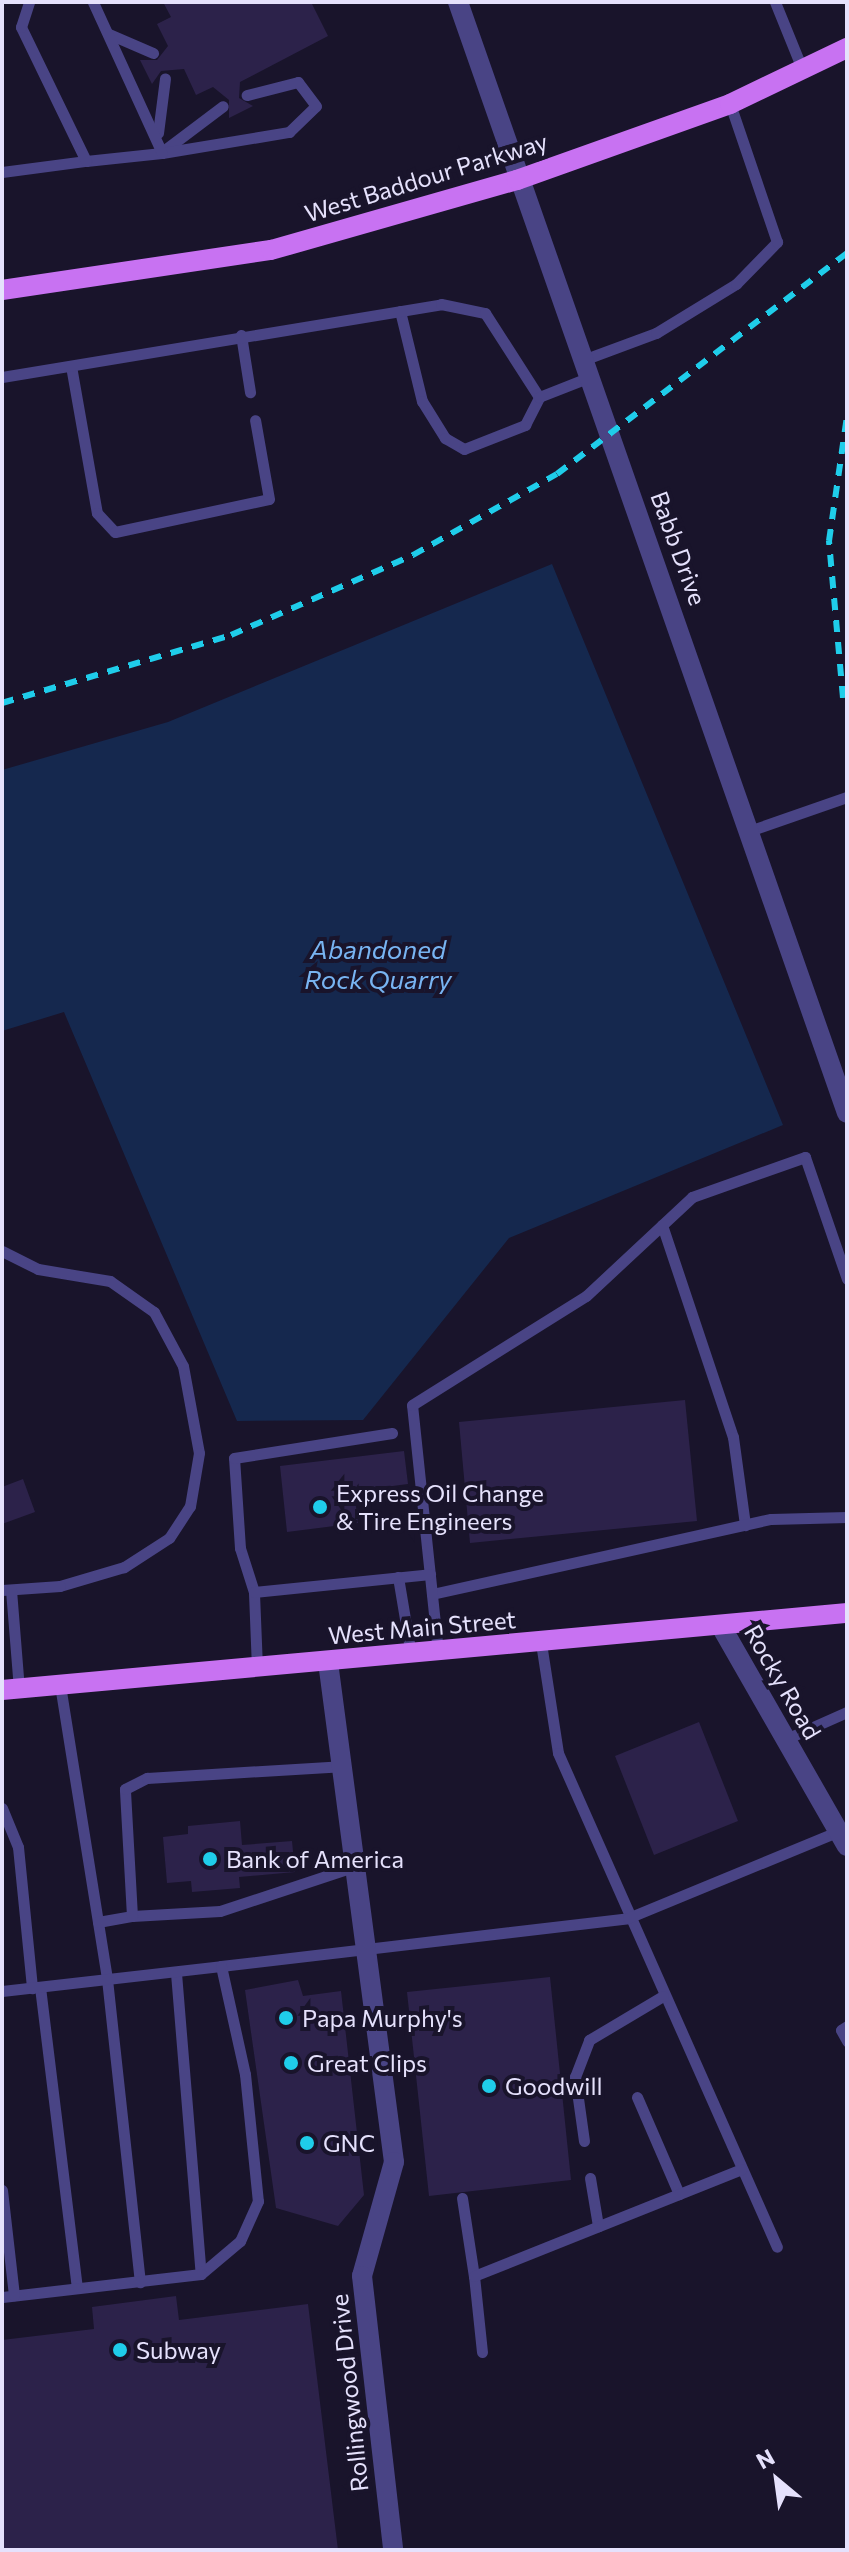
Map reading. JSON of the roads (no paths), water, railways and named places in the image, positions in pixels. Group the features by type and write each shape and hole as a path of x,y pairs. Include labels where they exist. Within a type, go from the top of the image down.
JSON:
{"main road":[{"name":"West Baddour Parkway","path":"2,290 271,250 517,180 730,104 847,48"},
{"name":"West Main Street","path":"10,1689 722,1628 847,1613"}],"street":[{"name":"Babb Drive","path":"458,2 517,180 752,830 847,1113"},
{"name":"Rocky Road","path":"722,1628 843,1839"},
{"name":"Rollingwood Drive","path":"328,1662 394,2162 362,2276 393,2550"}],"lane":[{"path":"29,2 21,27 86,161"},
{"path":"93,2 158,133 162,153"},
{"path":"775,2 803,71"},
{"path":"109,34 153,53"},
{"path":"158,133 165,78"},
{"path":"2,172 162,153 289,132 316,106 298,82 247,95"},
{"path":"400,311 422,401 445,438 464,449 525,425 539,397 656,333 736,284 777,242 730,104"},
{"path":"162,153 223,106"},
{"path":"2,377 441,304 485,313 539,397"},
{"path":"241,335 250,392"},
{"path":"71,366 97,513 115,532 269,499 255,420"},
{"path":"752,830 847,797"},
{"path":"438,1652 412,1405 586,1296 692,1197 805,1157 847,1279"},
{"path":"662,1225 733,1437 745,1525"},
{"path":"2,1251 38,1269 110,1281 154,1312 183,1366 199,1453 190,1506 169,1538 124,1567 60,1586 7,1590 10,1689"},
{"path":"257,1668 254,1592 240,1548 234,1458 392,1433"},
{"path":"432,1594 745,1525 847,1517"},
{"path":"254,1592 430,1574"},
{"path":"398,1577 411,1655"},
{"path":"541,1643 558,1753 628,1918 777,2247"},
{"path":"60,1685 107,1979 140,2282"},
{"path":"786,1739 847,1712"},
{"path":"132,1916 125,1789 147,1778 341,1766"},
{"path":"2,1808 18,1847 77,2288"},
{"path":"2,1991 628,1918 843,1839"},
{"path":"98,1922 245,1906 353,1867"},
{"path":"2,2190 8,2296 201,2274 240,2241 258,2201 245,2074 221,1966"},
{"path":"176,1973 201,2274"},
{"path":"584,2141 575,2077 589,2040 663,1996"},
{"path":"847,2026 841,2030 847,2041"},
{"path":"637,2097 679,2194"},
{"path":"474,2276 741,2169"},
{"path":"590,2178 598,2226"},
{"path":"462,2198 482,2352"}],"water":[{"name":"Abandoned Rock Quarry","path":"552,564 783,1125 509,1238 363,1420 237,1421 64,1012 2,1031 2,770 168,722"}],"railway":[{"path":"2,703 231,635 413,555 557,474 847,253"},
{"path":"843,698 829,541 847,416"}],"place":[{"name":"Express Oil Change & Tire Engineers","path":"320,1507"},
{"name":"Bank of America","path":"210,1859"},
{"name":"Papa Murphy's","path":"286,2018"},
{"name":"Great Clips","path":"291,2063"},
{"name":"Goodwill","path":"489,2086"},
{"name":"GNC","path":"307,2143"},
{"name":"Subway","path":"120,2350"}]}
